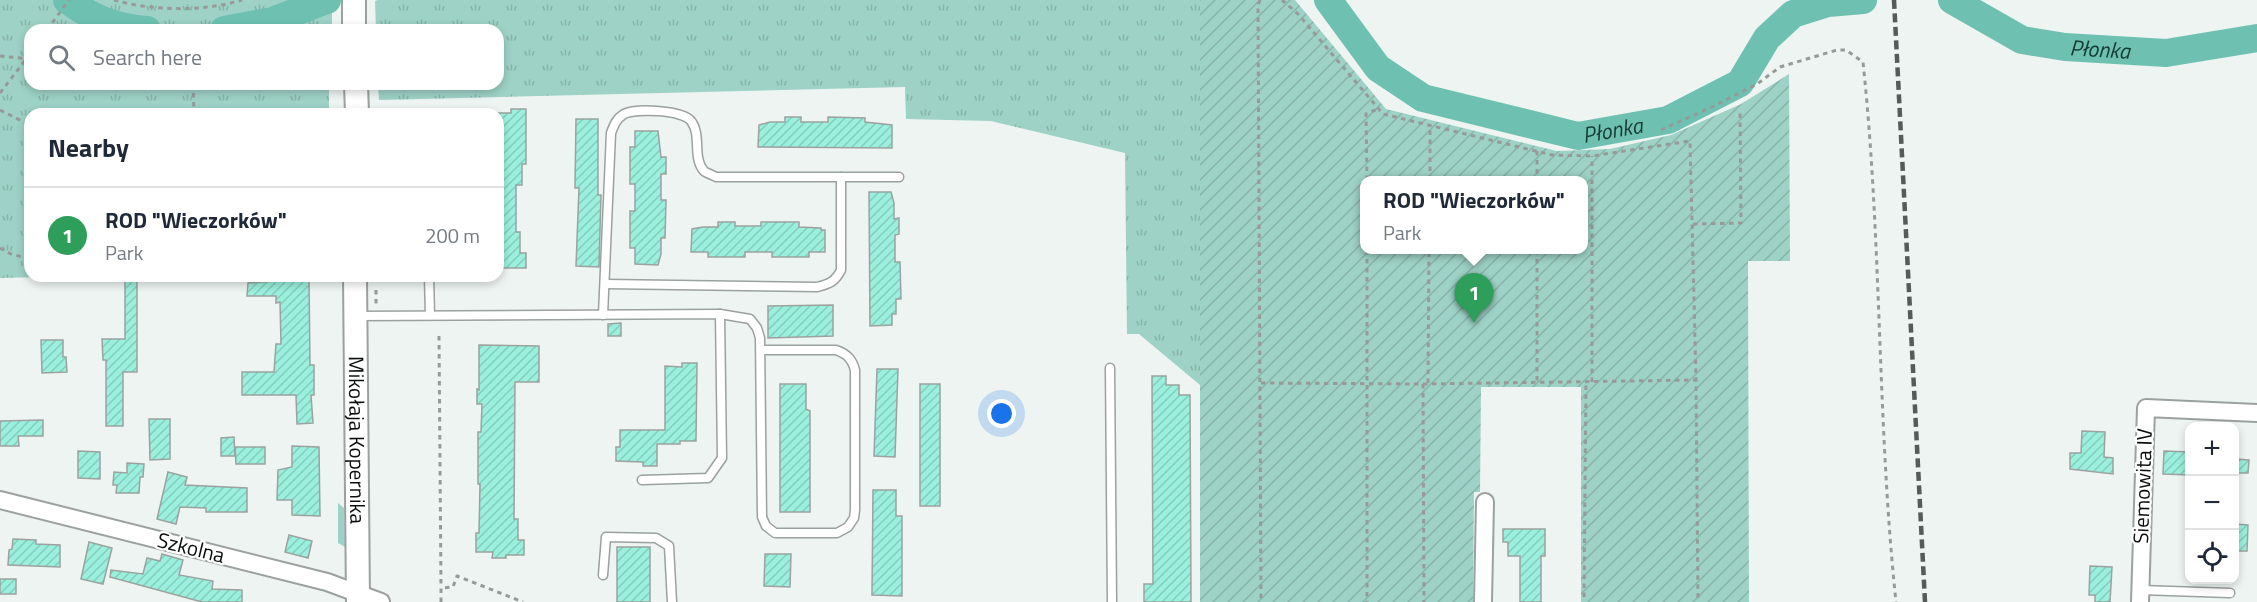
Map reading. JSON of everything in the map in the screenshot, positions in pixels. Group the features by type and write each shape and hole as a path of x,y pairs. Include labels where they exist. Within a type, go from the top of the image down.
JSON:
{"street":[{"path":"354,0 354,24"},
{"path":"356,90 357,108"},
{"name":"Mikołaja Kopernika","path":"355,282 358,598"},
{"name":"Siemowita IV","path":"2140,596 2146,408 2257,412"},
{"name":"Szkolna","path":"0,500 327,582 358,598 381,602"},
{"path":"1483,602 1485,502"}],"lane":[{"path":"603,315 611,133 616,121 625,113 675,112 686,116 697,131 699,162 704,171 716,177 899,177"},
{"path":"605,284 816,287 830,284 841,270 841,177"},
{"path":"429,282 430,315"},
{"path":"354,316 720,314 750,319 757,328 760,350 762,517 766,526 775,533 837,533 848,527 854,518 855,510 855,370 852,361 846,354 836,350 760,350"},
{"path":"642,480 708,478 722,458 720,314"},
{"path":"1110,369 1112,602"},
{"path":"603,575 606,537 656,538 669,546 672,602"},
{"path":"2140,596 2229,593"}],"path":[{"path":"52,24 69,0"},
{"path":"114,0 157,7 186,7 224,5 242,0"},
{"path":"1260,0 1258,16 1261,602"},
{"path":"1282,0 1298,14 1383,114 1552,155 1592,156 1690,141 1696,380 1698,602"},
{"path":"1661,130 1757,84 1780,67 1836,50 1846,50 1863,62 1878,292 1889,538 1896,602"},
{"path":"0,56 24,59"},
{"path":"0,93 24,64"},
{"path":"193,90 194,108"},
{"path":"1366,176 1366,114 1378,108"},
{"path":"1693,224 1741,223 1740,109"},
{"path":"0,110 24,122"},
{"path":"1430,125 1430,176"},
{"path":"1537,151 1537,176"},
{"path":"1592,156 1592,382"},
{"path":"0,248 24,257"},
{"path":"1367,254 1367,602"},
{"path":"1428,383 1429,254"},
{"path":"1537,254 1537,382"},
{"path":"439,336 441,602"},
{"path":"1261,383 1423,384 1696,380"},
{"path":"1584,597 1586,381"},
{"path":"1423,384 1424,602"},
{"path":"441,588 453,587 458,576 523,602"}],"green space":[{"path":"0,0 332,0 332,24 24,24 24,90 329,90 329,108 24,108 24,277 0,278"},
{"path":"1200,0 1200,385 1139,334 1127,334 1125,153 991,121 906,119 905,87 379,100 378,90 504,90 504,24 376,24 375,1"},
{"path":"1200,0 1295,0 1386,109 1557,151 1610,149 1671,135 1741,104 1789,74 1790,261 1748,261 1749,602 1581,602 1581,387 1481,387 1480,492 1474,492 1473,602 1200,602"},
{"path":"338,503 344,508 345,547 338,543"}],"building":[{"path":"511,109 526,109 526,164 522,164 522,185 516,185 516,232 520,232 520,253 526,253 526,268 504,268 504,113 511,113"},
{"path":"785,117 801,117 801,122 828,122 828,117 865,118 865,122 892,125 892,148 758,147 759,125 785,122"},
{"path":"576,119 598,119 598,195 601,195 599,267 576,266 579,188 575,188"},
{"path":"635,131 658,131 661,157 666,157 666,174 661,174 661,200 666,200 665,238 661,238 658,265 635,264 635,248 630,248 630,211 635,211 635,184 630,184 630,147 635,147"},
{"path":"869,192 891,192 894,219 899,218 899,234 895,235 895,262 900,262 901,299 896,299 896,314 892,314 892,325 870,326"},
{"path":"718,222 735,222 735,226 761,226 761,222 799,222 799,227 821,228 825,230 825,252 809,252 809,257 772,257 772,252 745,252 745,257 708,257 708,252 691,252 692,229 718,227"},
{"path":"125,282 137,282 137,372 123,372 123,426 106,426 106,360 103,360 102,339 125,339"},
{"path":"309,282 310,365 314,365 314,395 311,395 313,423 297,424 296,395 242,395 242,372 274,372 276,344 281,344 280,302 276,303 276,296 247,296 248,283"},
{"path":"833,305 833,336 768,338 768,306"},
{"path":"621,323 621,336 608,336 608,324"},
{"path":"41,340 63,340 63,357 66,357 67,372 42,373"},
{"path":"479,345 539,346 539,382 515,382 514,519 518,519 518,540 524,540 524,555 492,558 493,552 476,552 476,533 479,533 480,484 478,484 478,432 481,432 482,404 477,404"},
{"path":"682,363 697,363 696,441 657,444 657,466 643,466 643,462 616,461 616,447 620,447 620,430 665,430 665,366 682,367"},
{"path":"877,369 898,369 895,457 874,456"},
{"path":"1152,376 1166,376 1166,385 1179,385 1179,395 1190,395 1191,602 1144,602 1144,584 1153,584"},
{"path":"780,384 806,384 806,409 810,411 810,512 780,512"},
{"path":"920,384 940,384 940,506 920,506"},
{"path":"149,419 170,419 170,459 150,460"},
{"path":"43,420 43,436 18,436 19,446 0,446 0,421"},
{"path":"2082,431 2105,432 2104,457 2113,458 2113,474 2070,469 2070,453 2081,453"},
{"path":"234,437 235,456 221,456 221,438"},
{"path":"292,446 319,447 320,516 292,515 292,500 277,500 278,470 292,467"},
{"path":"235,447 265,447 265,464 236,464"},
{"path":"78,451 100,452 100,479 78,478"},
{"path":"2164,451 2185,452 2185,475 2163,474"},
{"path":"2239,459 2249,460 2248,473 2239,473"},
{"path":"127,463 144,464 139,493 116,493 117,485 113,485 114,472 127,473"},
{"path":"168,472 187,477 185,485 247,488 247,512 206,512 206,508 180,507 176,524 157,519"},
{"path":"873,490 896,490 896,516 902,516 902,596 872,595"},
{"path":"2239,524 2248,525 2247,551 2239,551"},
{"path":"1503,529 1545,529 1545,556 1541,556 1541,602 1520,602 1520,556 1508,556 1508,542 1503,542"},
{"path":"289,535 312,541 308,558 285,552"},
{"path":"13,539 36,540 36,544 60,545 60,567 8,565 9,550 12,549"},
{"path":"89,542 112,548 103,584 81,579"},
{"path":"617,547 650,547 650,602 617,602"},
{"path":"162,554 183,560 179,575 213,581 212,589 242,590 242,602 202,602 110,577 111,570 143,574 147,558 160,561"},
{"path":"765,554 791,554 790,587 764,586"},
{"path":"2090,566 2112,567 2110,602 2095,602 2095,595 2089,595"},
{"path":"0,579 16,579 16,594 0,594"}],"waterway":[{"name":"Płonka","path":"67,0 86,12 115,24"},
{"name":"Płonka","path":"256,24 272,21 327,0"},
{"name":"Płonka","path":"1328,0 1378,68 1423,98 1578,136 1668,120 1740,83 1767,38 1793,14 1828,3 1863,0"},
{"name":"Płonka","path":"1952,0 2022,40 2065,47 2166,53 2257,38"}],"railway":[{"path":"1894,0 1925,602"}],"place":[{"name":"ROD \"Wieczorków\"","path":"1474,323"}]}
